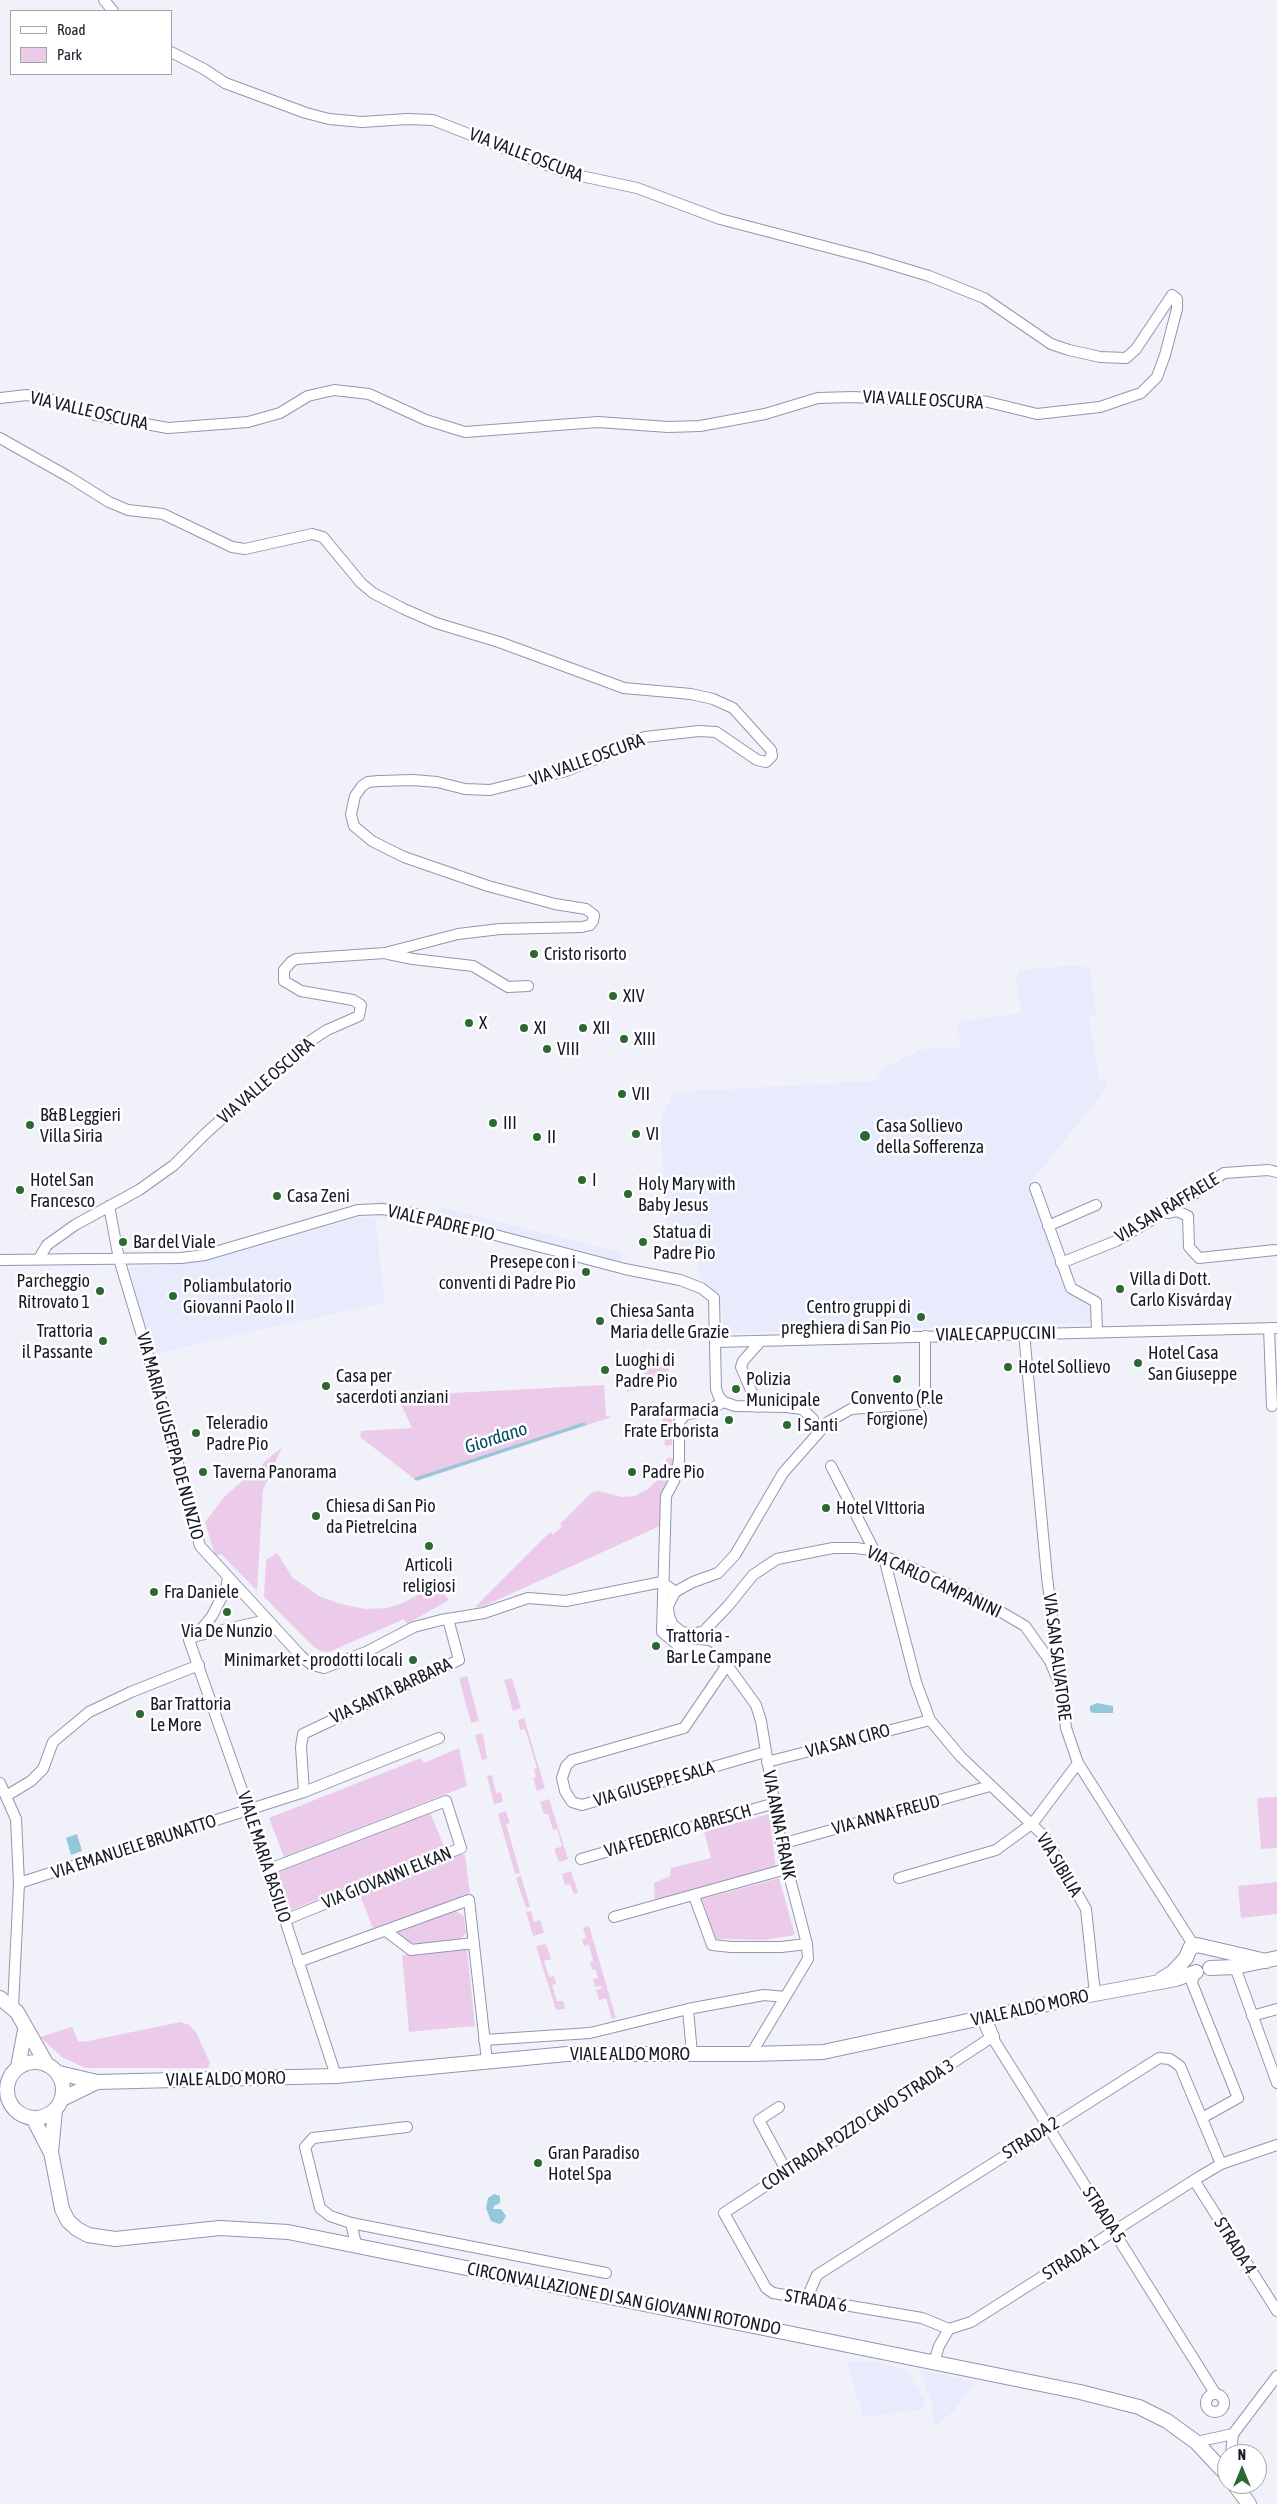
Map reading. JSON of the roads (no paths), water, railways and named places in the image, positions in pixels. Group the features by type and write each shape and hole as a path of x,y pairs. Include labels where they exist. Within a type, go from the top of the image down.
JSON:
{"main road":[{"name":"VIALE ALDO MORO","path":"1157,1982 1173,1972 1195,1950 1271,1959"},
{"path":"1195,1950 1213,1956 1200,1971 1188,1967 1195,1950"},
{"name":"VIALE ALDO MORO","path":"58,2073 97,2082 336,2076 567,2054 823,2052 1157,1982 1200,1971 1234,1967 1271,1959"},
{"path":"0,1998 13,2007 46,2063 58,2073 62,2081 59,2104 49,2115 33,2118 18,2112 0,2110"},
{"path":"984,2018 992,2037"},
{"path":"18,2112 3,2091 8,2080 18,2067 25,2030"},
{"path":"18,2067 36,2061 46,2063"},
{"name":"VIALE ALDO MORO","path":"59,2104 97,2082"},
{"name":"CIRCONVALLAZIONE DI SAN GIOVANNI ROTONDO","path":"51,2152 59,2104"},
{"name":"CIRCONVALLAZIONE DI SAN GIOVANNI ROTONDO","path":"33,2118 51,2152 62,2209 72,2225 88,2235 115,2239 192,2230 244,2228 288,2232 356,2244 1124,2402 1153,2414 1196,2442 1217,2464"}],"street":[{"path":"104,0 112,10"},
{"name":"VIA VALLE OSCURA","path":"0,398 27,395 95,415 168,428 248,422 280,413 308,396 334,390 369,394 426,420 465,432 598,422 668,427 700,426 766,414 818,398 845,397 964,399 988,402 1037,414 1100,407 1141,393 1157,377 1165,355 1177,308 1177,299 1172,295 1136,349 1126,358 1100,357 1069,350 1051,344 984,298 929,276 869,258 720,219 637,188 566,174 433,120 407,118 362,122 329,119 306,113 225,83 204,69 172,53"},
{"name":"VIA VALLE OSCURA","path":"0,438 109,502 128,510 163,514 232,547 246,549 312,534 323,537 362,583 373,593 404,609 436,623 499,642 624,688 691,694 713,699 733,708 771,750 772,756 770,760 757,760 716,732 699,731 638,739 582,766 518,785 490,790 465,789 437,782 413,780 368,782 355,796 351,814 354,826 372,841 404,857 488,886 554,904 586,909 594,915 590,926 500,929 458,934 384,953 296,959 290,962 284,970 284,981 301,990 353,1000 361,1005 359,1016 327,1030 304,1046 205,1134 174,1166 139,1190 75,1225 47,1245 38,1260"},
{"path":"384,953 413,960 473,966 508,987 528,986"},
{"name":"VIA SAN RAFFAELE","path":"1062,1263 1116,1240 1153,1219 1172,1202 1193,1195 1224,1173 1277,1172"},
{"path":"1035,1188 1071,1288 1096,1302 1098,1332"},
{"path":"1048,1226 1096,1205"},
{"name":"VIA MARIA GIUSEPPA DE NUNZIO","path":"110,1206 119,1259 159,1392 200,1546 267,1620 312,1665 324,1668 366,1652 414,1627 448,1619"},
{"name":"VIALE PADRE PIO","path":"0,1260 181,1258 205,1255 358,1210 382,1209 411,1213 694,1285 714,1298 715,1342"},
{"path":"1163,1210 1167,1213 1177,1211 1188,1216 1189,1247 1192,1253 1199,1258 1275,1250"},
{"path":"1272,1406 1273,1328"},
{"name":"VIALE CAPPUCCINI","path":"715,1342 1273,1328"},
{"name":"VIA SAN SALVATORE","path":"1024,1333 1059,1683 1066,1728 1078,1764 1195,1950"},
{"path":"448,1619 484,1613 528,1598 566,1601 662,1582 675,1592 693,1582 718,1573 735,1555 784,1473 817,1432 834,1416 851,1409 916,1404 923,1400 925,1392 925,1336"},
{"path":"758,1407 741,1367 743,1361 761,1341"},
{"path":"715,1342 716,1389 724,1402 735,1406 802,1409 813,1419 817,1432"},
{"path":"662,1582 666,1496 674,1481 679,1461 680,1419 724,1402"},
{"path":"831,1466 880,1556 916,1682 930,1720 961,1757 1032,1823 1078,1764"},
{"name":"VIA CARLO CAMPANINI","path":"675,1592 668,1606 671,1620 682,1632 698,1633 704,1631 728,1606 753,1575 777,1559 833,1548 856,1548 912,1568 984,1602 1025,1626 1050,1661 1059,1683"},
{"path":"192,1638 212,1616 226,1589 228,1578"},
{"name":"VIA ANNA FRANK","path":"662,1582 662,1632 681,1648 707,1650 727,1665 756,1705 786,1869 807,1944 808,1959 751,2054"},
{"name":"VIA SANTA BARBARA","path":"304,1792 303,1752 301,1747 303,1734 458,1660 448,1619"},
{"path":"192,1638 267,1620"},
{"name":"VIALE MARIA BASILIO","path":"192,1638 199,1665 249,1810 267,1870 336,2076"},
{"path":"6,1796 32,1781 43,1769 53,1742 89,1712 131,1692 199,1665"},
{"name":"VIA GIUSEPPE SALA","path":"727,1665 684,1728 572,1760 566,1766 562,1778 566,1791 572,1802 582,1805 766,1757"},
{"name":"VIA SAN CIRO","path":"766,1757 930,1720"},
{"name":"VIA EMANUELE BRUNATTO","path":"19,1883 304,1792 438,1738"},
{"path":"0,1783 16,1819 19,1883 13,2007"},
{"name":"VIA ANNA FREUD","path":"781,1844 990,1786"},
{"name":"VIA GIOVANNI ELKAN","path":"267,1870 446,1801 461,1848 284,1920"},
{"name":"VIA FEDERICO ABRESCH","path":"581,1859 775,1803"},
{"name":"VIA SIBILIA","path":"899,1878 996,1850 1032,1823 1045,1837 1086,1909 1095,1994"},
{"path":"614,1918 786,1869"},
{"path":"694,1896 712,1945 780,1947 807,1944"},
{"path":"298,1962 469,1900 487,2061"},
{"path":"386,1931 411,1950 474,1943"},
{"path":"1234,1967 1277,2083"},
{"path":"1200,1971 1192,1983 1238,2098 1202,2118"},
{"path":"484,2040 590,2033 688,2009 764,1995 785,1997"},
{"path":"688,2009 692,2054"},
{"path":"1252,2016 1277,2009"},
{"name":"STRADA 5","path":"992,2037 1047,2128 1115,2232 1215,2393"},
{"name":"CONTRADA POZZO CAVO STRADA 3","path":"724,2213 992,2037"},
{"name":"STRADA 2","path":"806,2300 817,2275 1159,2058 1170,2059 1180,2066 1222,2164"},
{"path":"779,2107 759,2120 787,2172"},
{"path":"407,2127 313,2138 305,2147 320,2208 330,2216 351,2223 606,2273"},
{"path":"1272,2147 1277,2138"},
{"name":"STRADA 1","path":"950,2329 971,2322 1222,2164 1272,2147"},
{"name":"STRADA 4","path":"1194,2180 1277,2312"},
{"name":"STRADA 6","path":"724,2213 766,2288 773,2293 922,2318 950,2329"},
{"path":"351,2223 356,2244"},
{"path":"934,2362 939,2346 950,2329"},
{"path":"1232,2444 1233,2434 1277,2376"},
{"path":"1196,2442 1233,2434"}],"water":[{"path":"1097,1703 1113,1706 1113,1713 1093,1713 1090,1711 1090,1706"},
{"path":"77,1834 82,1851 71,1855 66,1838"},
{"path":"494,2194 500,2196 500,2203 494,2206 493,2209 501,2209 506,2216 502,2223 499,2224 491,2221 486,2208 488,2198"}],"waterway":[{"name":"Giordano","path":"416,1479 584,1424"}],"place":[{"name":"Cristo risorto","path":"534,954"},
{"name":"XIV","path":"613,996"},
{"name":"X","path":"469,1023"},
{"name":"XI","path":"524,1028"},
{"name":"XII","path":"583,1028"},
{"name":"XIII","path":"624,1039"},
{"name":"VIII","path":"547,1049"},
{"name":"VII","path":"622,1094"},
{"name":"III","path":"493,1123"},
{"name":"B&B Leggieri Villa Siria","path":"30,1125"},
{"name":"VI","path":"636,1134"},
{"name":"Casa Sollievo della Sofferenza","path":"865,1136"},
{"name":"II","path":"537,1137"},
{"name":"I","path":"582,1180"},
{"name":"Hotel San Francesco","path":"20,1190"},
{"name":"Holy Mary with Baby Jesus","path":"628,1194"},
{"name":"Casa Zeni","path":"277,1196"},
{"name":"Bar del Viale","path":"123,1242"},
{"name":"Statua di Padre Pio","path":"643,1242"},
{"name":"Presepe con i conventi di Padre Pio","path":"586,1272"},
{"name":"Villa di Dott. Carlo Kisvárday","path":"1120,1289"},
{"name":"Parcheggio Ritrovato 1","path":"100,1291"},
{"name":"Poliambulatorio Giovanni Paolo II","path":"173,1296"},
{"name":"Centro gruppi di preghiera di San Pio","path":"921,1317"},
{"name":"Chiesa Santa Maria delle Grazie","path":"600,1321"},
{"name":"Trattoria il Passante","path":"103,1341"},
{"name":"Hotel Casa San Giuseppe","path":"1138,1363"},
{"name":"Hotel Sollievo","path":"1008,1367"},
{"name":"Luoghi di Padre Pio","path":"605,1370"},
{"name":"Convento (P.le Forgione)","path":"897,1379"},
{"name":"Casa per sacerdoti anziani","path":"326,1386"},
{"name":"Polizia Municipale","path":"736,1389"},
{"name":"Parafarmacia Frate Erborista","path":"729,1420"},
{"name":"I Santi","path":"787,1425"},
{"name":"Teleradio Padre Pio","path":"196,1433"},
{"name":"Taverna Panorama","path":"203,1472"},
{"name":"Padre Pio","path":"632,1472"},
{"name":"Hotel VIttoria","path":"826,1508"},
{"name":"Chiesa di San Pio da Pietrelcina","path":"316,1516"},
{"name":"Articoli religiosi","path":"429,1546"},
{"name":"Fra Daniele","path":"154,1592"},
{"name":"Via De Nunzio","path":"227,1612"},
{"name":"Trattoria - Bar Le Campane","path":"656,1646"},
{"name":"Minimarket - prodotti locali","path":"413,1660"},
{"name":"Bar Trattoria Le More","path":"140,1714"},
{"name":"Gran Paradiso Hotel Spa","path":"538,2163"}]}
